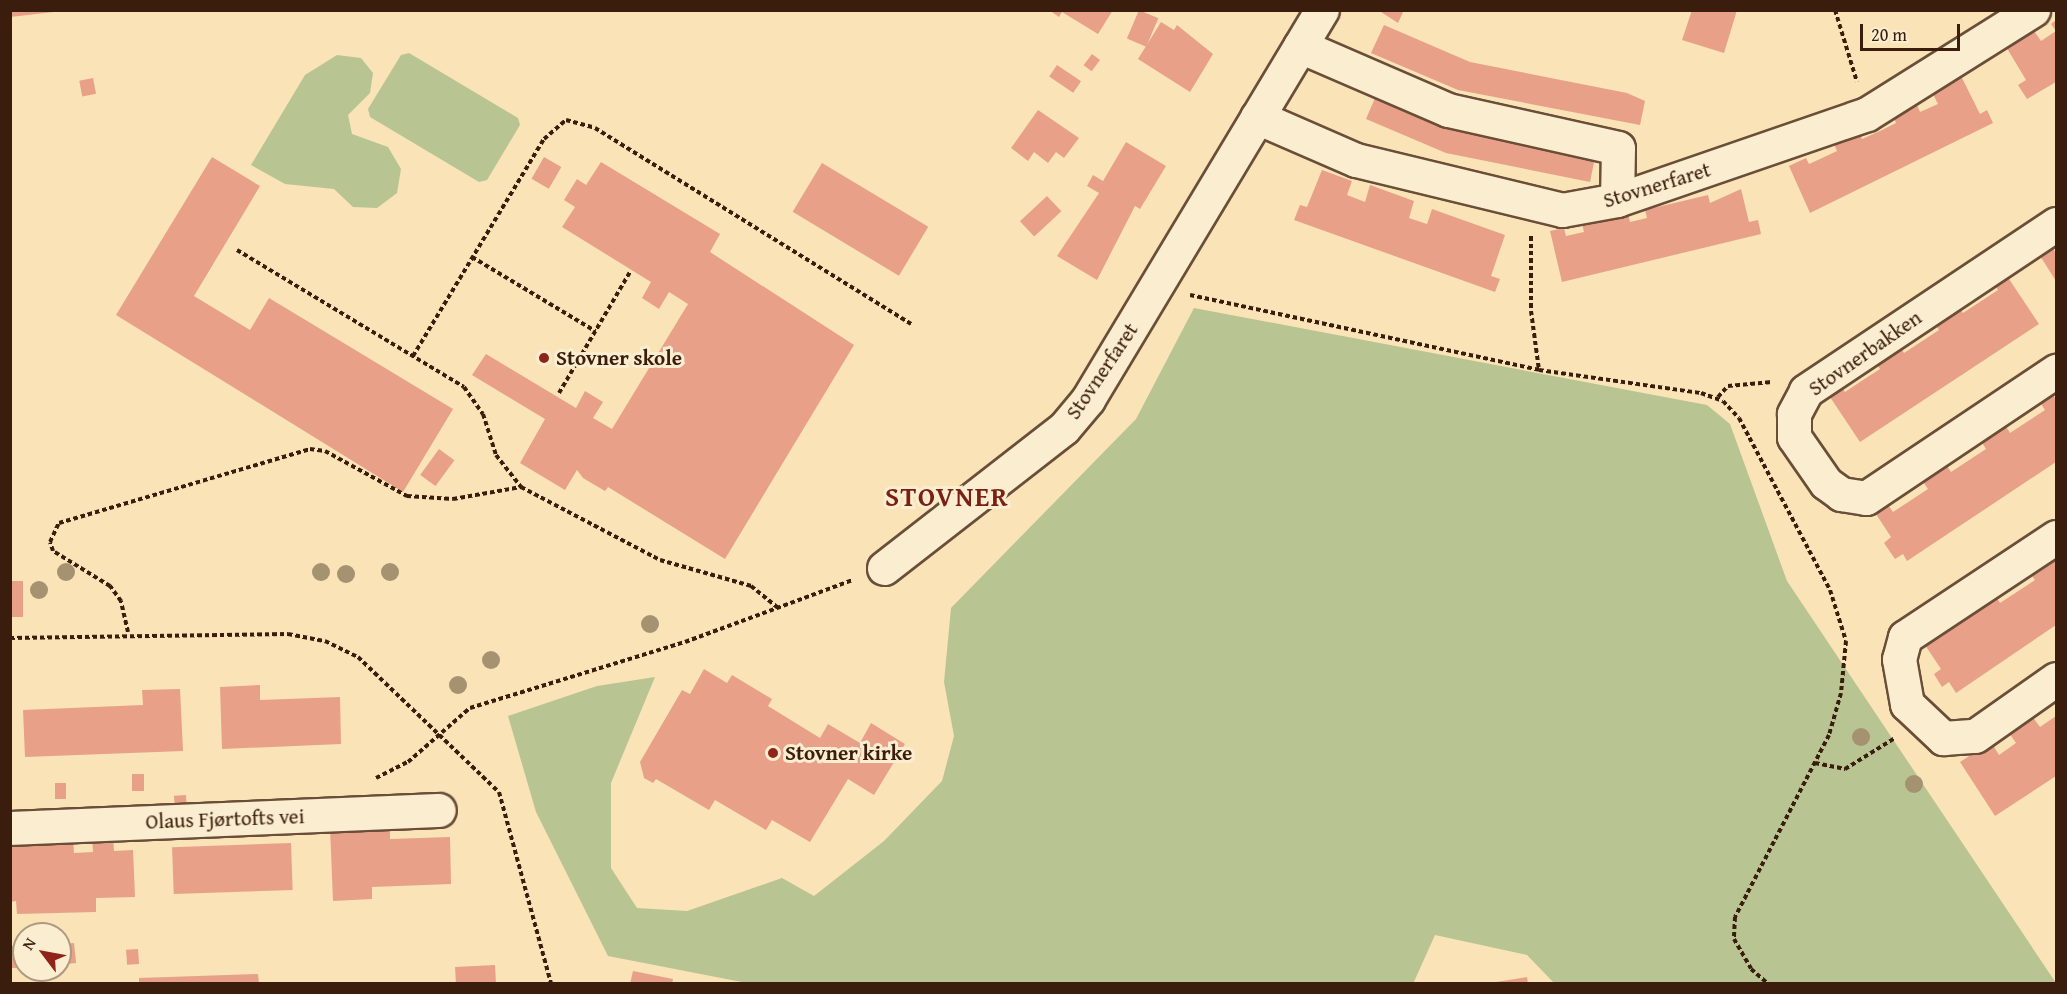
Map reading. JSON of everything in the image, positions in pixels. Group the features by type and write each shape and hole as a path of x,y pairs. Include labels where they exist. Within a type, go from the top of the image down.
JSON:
{"street":[{"name":"Stovnerfaret","path":"884,568 1064,428 1088,399 1322,10"},
{"name":"Stovnerfaret","path":"1257,117 1356,160 1562,210 1617,200 1867,114 2033,10"},
{"path":"1300,46 1449,110 1618,148 1617,200"},
{"name":"Stovnerbakken","path":"2056,224 1806,391 1794,414 1794,437 1826,483 1841,494 1866,498 2056,370"},
{"path":"2056,537 1905,637 1899,659 1902,684 1921,721 1943,738 1976,736 2056,679"},
{"name":"Olaus Fjørtofts vei","path":"10,828 439,810"}],"path":[{"path":"1835,10 1867,114"},
{"path":"412,356 550,130 579,120 911,324"},
{"path":"1533,203 1531,311 1539,370"},
{"path":"237,250 464,387 476,401 496,455 521,487 660,560 751,586 779,609"},
{"path":"472,257 595,331"},
{"path":"559,393 630,272"},
{"path":"1158,285 1539,370 1718,397 1739,418 1766,465 1841,616 1846,661 1841,693 1815,763 1734,917 1734,939 1750,969 1768,984"},
{"path":"1718,397 1728,386 1787,381 1806,391"},
{"path":"128,632 121,601 110,586 53,551 50,542 59,523 310,449 325,451 407,496 453,499 521,487"},
{"path":"378,813 377,775 408,762 440,731 486,701 779,609 884,568"},
{"path":"10,638 128,632 288,634 325,641 375,670 440,731 499,792 551,984"},
{"path":"1815,763 1845,769 1921,721"}],"green space":[{"path":"409,53 518,118 520,125 487,180 479,182 370,117 368,109 401,55"},
{"path":"337,55 361,58 373,73 370,93 348,115 352,134 388,147 401,169 397,193 377,208 353,207 334,189 285,184 251,165 305,75"},
{"path":"1194,308 1707,405 1730,424 1787,581 2056,983 1554,983 1527,955 1435,935 1413,984 752,984 608,956 536,812 508,716 597,686 655,677 611,783 611,868 637,908 687,911 782,878 814,896 884,841 942,781 954,736 944,682 951,608 1136,419"}],"building":[{"path":"10,10 54,10 54,12 10,17"},
{"path":"1049,10 1113,10 1098,34 1062,12 1059,17"},
{"path":"1139,10 1158,18 1146,47 1127,39"},
{"path":"1378,10 1404,10 1398,23"},
{"path":"1692,10 1737,10 1724,53 1682,40"},
{"path":"2056,20 2056,31 2051,24"},
{"path":"1161,22 1174,30 1177,25 1213,54 1190,92 1138,59"},
{"path":"1384,25 1470,62 1627,93 1645,101 1640,125 1458,90 1371,53"},
{"path":"2032,28 2041,41 2056,31 2056,82 2027,99 2018,85 2026,80 2005,45"},
{"path":"1092,54 1100,60 1092,71 1084,65"},
{"path":"1057,65 1081,81 1073,93 1049,77"},
{"path":"1961,76 1980,114 1987,110 1993,123 1810,213 1789,166 1806,158 1809,164 1837,151 1834,144 1859,132 1862,139 1880,131 1896,123 1893,116 1917,105 1920,112 1938,104 1931,90"},
{"path":"93,78 96,94 82,96 79,81"},
{"path":"1378,91 1596,152 1590,182 1446,153 1366,119"},
{"path":"1038,110 1079,138 1064,158 1056,152 1048,163 1034,152 1028,161 1011,148"},
{"path":"1126,142 1166,166 1140,209 1135,206 1097,280 1057,256 1099,193 1087,186 1093,175 1103,181"},
{"path":"212,157 260,186 194,296 250,330 269,298 453,409 403,492 116,315"},
{"path":"544,157 561,167 549,189 532,179"},
{"path":"601,162 720,234 710,252 854,345 725,559 608,487 605,491 583,478 577,470 565,490 520,463 545,419 472,375 486,354 576,408 585,391 603,402 593,418 612,429 688,304 669,292 659,309 642,298 651,282 562,227 575,207 564,200 577,179 586,185"},
{"path":"822,163 928,227 899,276 793,212"},
{"path":"1322,170 1352,181 1347,195 1365,202 1370,185 1414,201 1409,218 1427,224 1432,209 1505,235 1491,276 1500,279 1495,292 1294,220 1300,205 1307,207"},
{"path":"1741,189 1749,222 1758,220 1761,234 1562,282 1550,231 1564,228 1566,236 1584,232 1582,224 1628,213 1630,222 1647,218 1645,210 1708,195 1710,203"},
{"path":"1047,196 1061,211 1034,237 1020,221"},
{"path":"2047,240 2056,253 2056,281 2035,248"},
{"path":"2003,270 2039,324 1860,442 1824,388 1837,380 1845,392 1880,369 1871,356 1896,340 1904,353 1939,330 1931,317 1955,301 1963,313 1998,290 1990,278"},
{"path":"2050,389 2056,400 2056,462 1907,561 1903,554 1895,559 1884,543 1891,537 1872,508 1884,499 1893,512 1928,489 1919,476 1943,460 1951,472 1986,449 1978,436 2002,420 2010,433 2045,410 2037,398"},
{"path":"439,449 454,460 436,486 420,475"},
{"path":"2051,551 2056,560 2056,625 1956,693 1949,682 1942,687 1934,674 1941,669 1921,639 1992,591 2000,603 2035,580 2026,568"},
{"path":"10,581 23,581 23,617 10,617"},
{"name":"Stovner kirke","path":"704,669 727,683 732,675 772,699 768,706 820,738 828,724 860,743 871,723 905,744 874,795 848,779 810,842 772,820 766,830 715,800 709,810 656,779 653,783 644,778 640,762 682,690 690,694"},
{"path":"260,685 260,700 340,697 341,744 222,749 220,687"},
{"path":"180,689 183,751 25,757 23,710 143,705 142,690"},
{"path":"2031,715 2040,727 2056,716 2056,776 1995,816 1960,762 1991,742 1999,755 2016,743 2007,730"},
{"path":"132,774 144,774 144,791 132,791"},
{"path":"55,783 66,783 66,799 55,799"},
{"path":"186,795 187,812 175,813 174,796"},
{"path":"390,824 390,839 450,837 451,884 372,887 372,899 333,901 330,827"},
{"path":"113,835 114,851 133,850 135,897 96,898 96,912 17,914 16,901 10,902 10,839 73,836 74,853 93,852 92,837"},
{"path":"291,843 293,890 174,894 172,847"},
{"path":"72,943 74,943 76,963 72,963"},
{"path":"10,946 12,946 12,968 10,968"},
{"path":"138,949 139,964 127,965 126,950"},
{"path":"495,965 496,984 456,984 455,967"},
{"path":"633,971 673,979 672,984 630,984"},
{"path":"258,974 259,984 139,984 139,978"},
{"path":"1527,977 1528,984 1496,984 1496,982"}],"place":[{"name":"Stovner skole","path":"544,358"},
{"name":"Stovner kirke","path":"773,753"}],"district":[{"name":"STOVNER","path":"947,497"}]}
